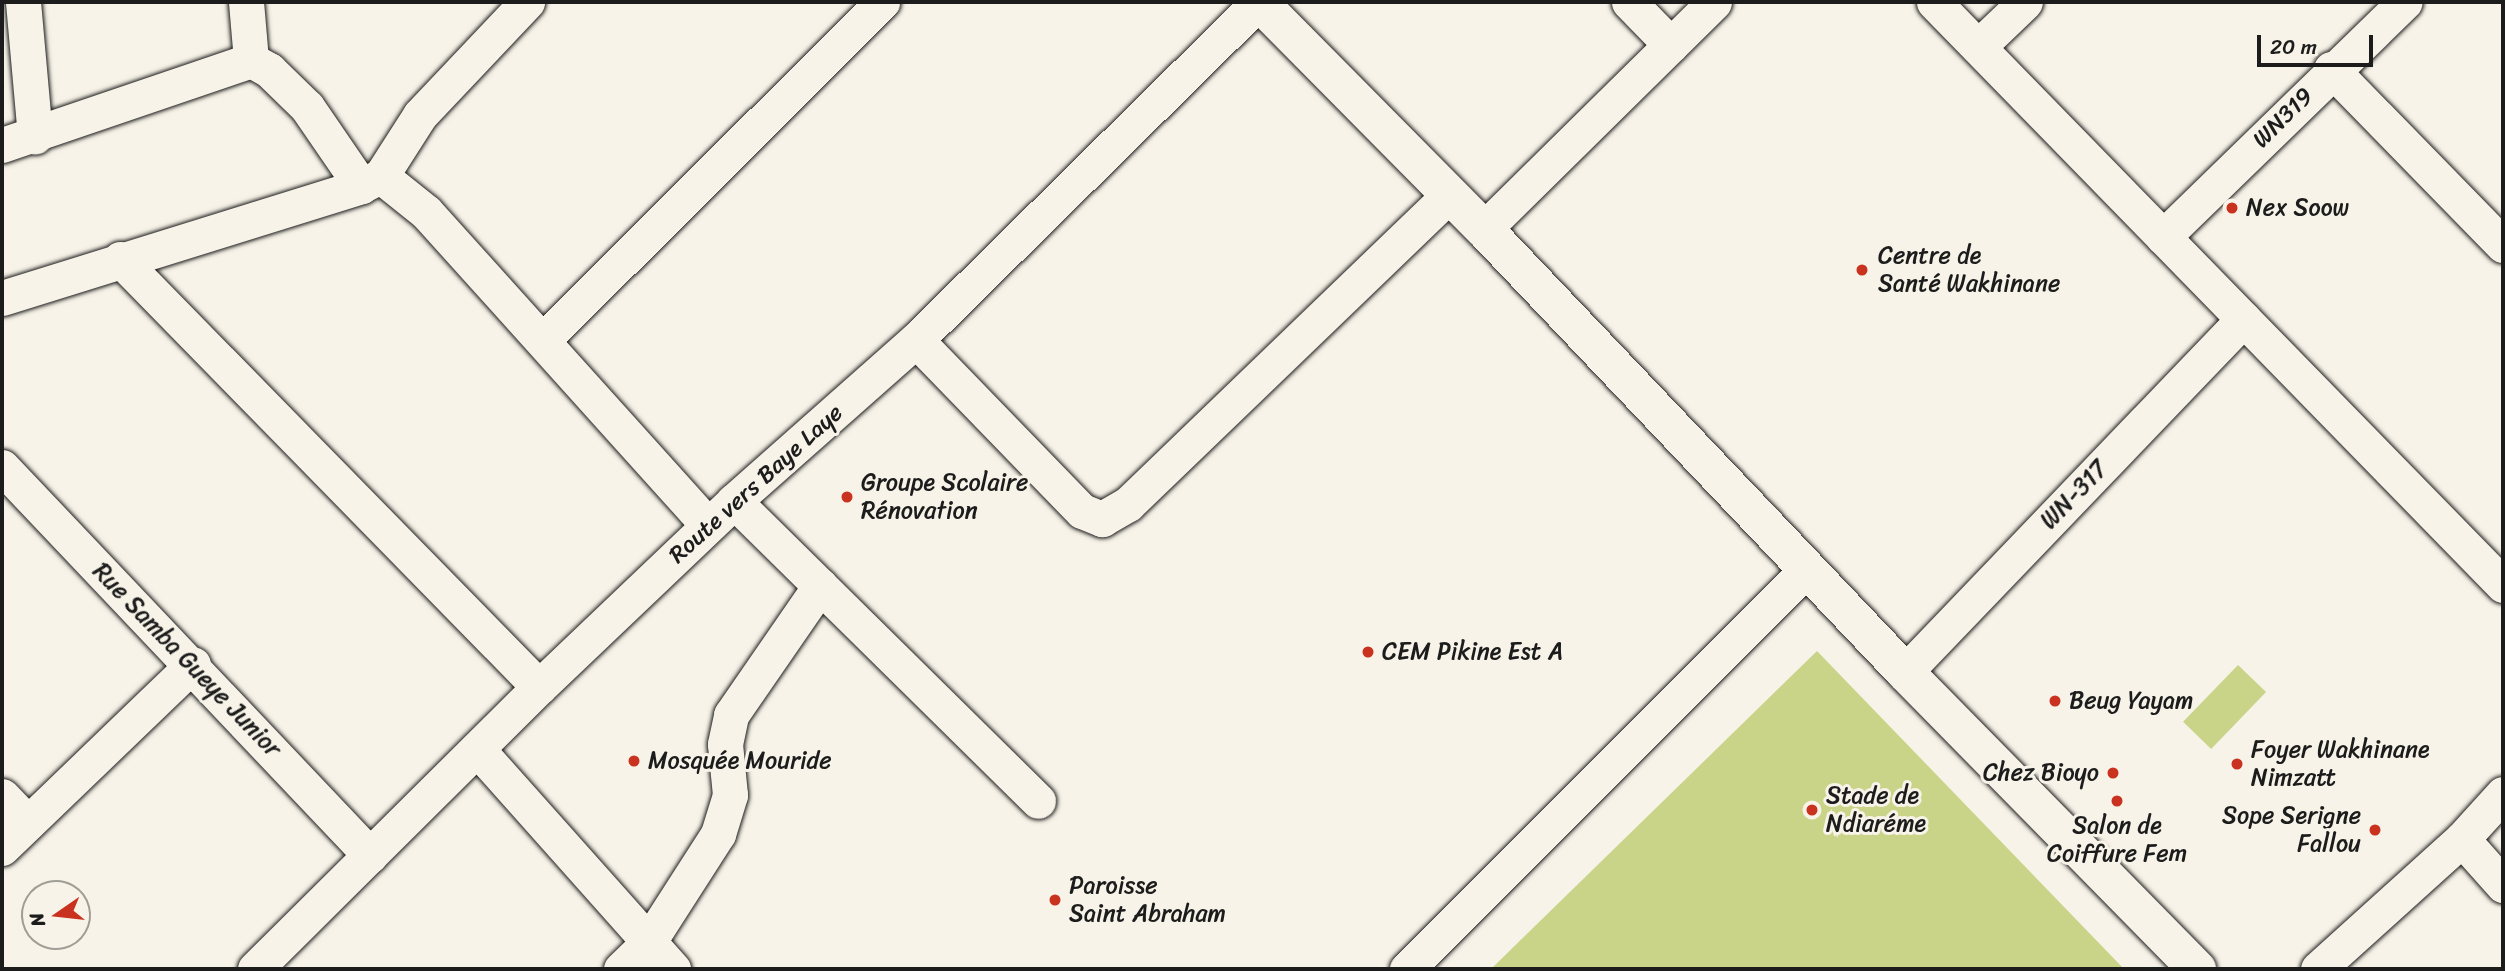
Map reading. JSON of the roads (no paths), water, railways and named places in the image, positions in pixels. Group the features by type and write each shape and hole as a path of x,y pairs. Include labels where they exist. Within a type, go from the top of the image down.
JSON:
{"street":[{"path":"23,2 35,136"},
{"path":"246,2 251,60"},
{"path":"542,340 882,2"},
{"path":"1259,2 1484,229 1905,672 2197,969"},
{"name":"Route vers Baye Laye","path":"255,969 539,687 734,501 916,340 1259,2"},
{"path":"1629,2 1671,45"},
{"path":"1484,229 1714,2"},
{"path":"1934,2 2503,585"},
{"path":"1978,47 2025,2"},
{"name":"WN319","path":"2164,237 2331,69 2405,2"},
{"path":"2,298 371,181 419,115 522,4"},
{"path":"2,145 35,136 251,60 269,70 307,107 371,181 426,212 708,525"},
{"path":"2331,69 2503,246"},
{"path":"916,340 1082,511 1102,519 1128,504 1450,194"},
{"path":"120,259 539,687"},
{"name":"WN-317","path":"1905,672 2244,319"},
{"name":"Rue Samba Gueye Junior","path":"2,467 193,664 370,855"},
{"path":"734,501 1038,801"},
{"path":"1407,969 1808,568"},
{"path":"621,969 648,943 718,834 730,795 725,744 731,715 820,586"},
{"path":"2,848 193,664"},
{"path":"477,749 673,969"},
{"path":"2318,969 2462,839 2503,794"},
{"path":"2,796 28,823"},
{"path":"2462,839 2503,885"}],"place":[{"name":"Nex Soow","path":"2232,208"},
{"name":"Centre de Santé Wakhinane","path":"1862,270"},
{"name":"Groupe Scolaire Rénovation","path":"847,497"},
{"name":"CEM Pikine Est A","path":"1368,652"},
{"name":"Beug Yayam","path":"2055,701"},
{"name":"Mosquée Mouride","path":"634,761"},
{"name":"Foyer Wakhinane Nimzatt","path":"2237,764"},
{"name":"Chez Bioyo","path":"2113,773"},
{"name":"Salon de Coiffure Fem","path":"2117,801"},
{"name":"Stade de Ndiaréme","path":"1812,810"},
{"name":"Sope Serigne Fallou","path":"2375,830"},
{"name":"Paroisse Saint Abraham","path":"1055,900"}]}
